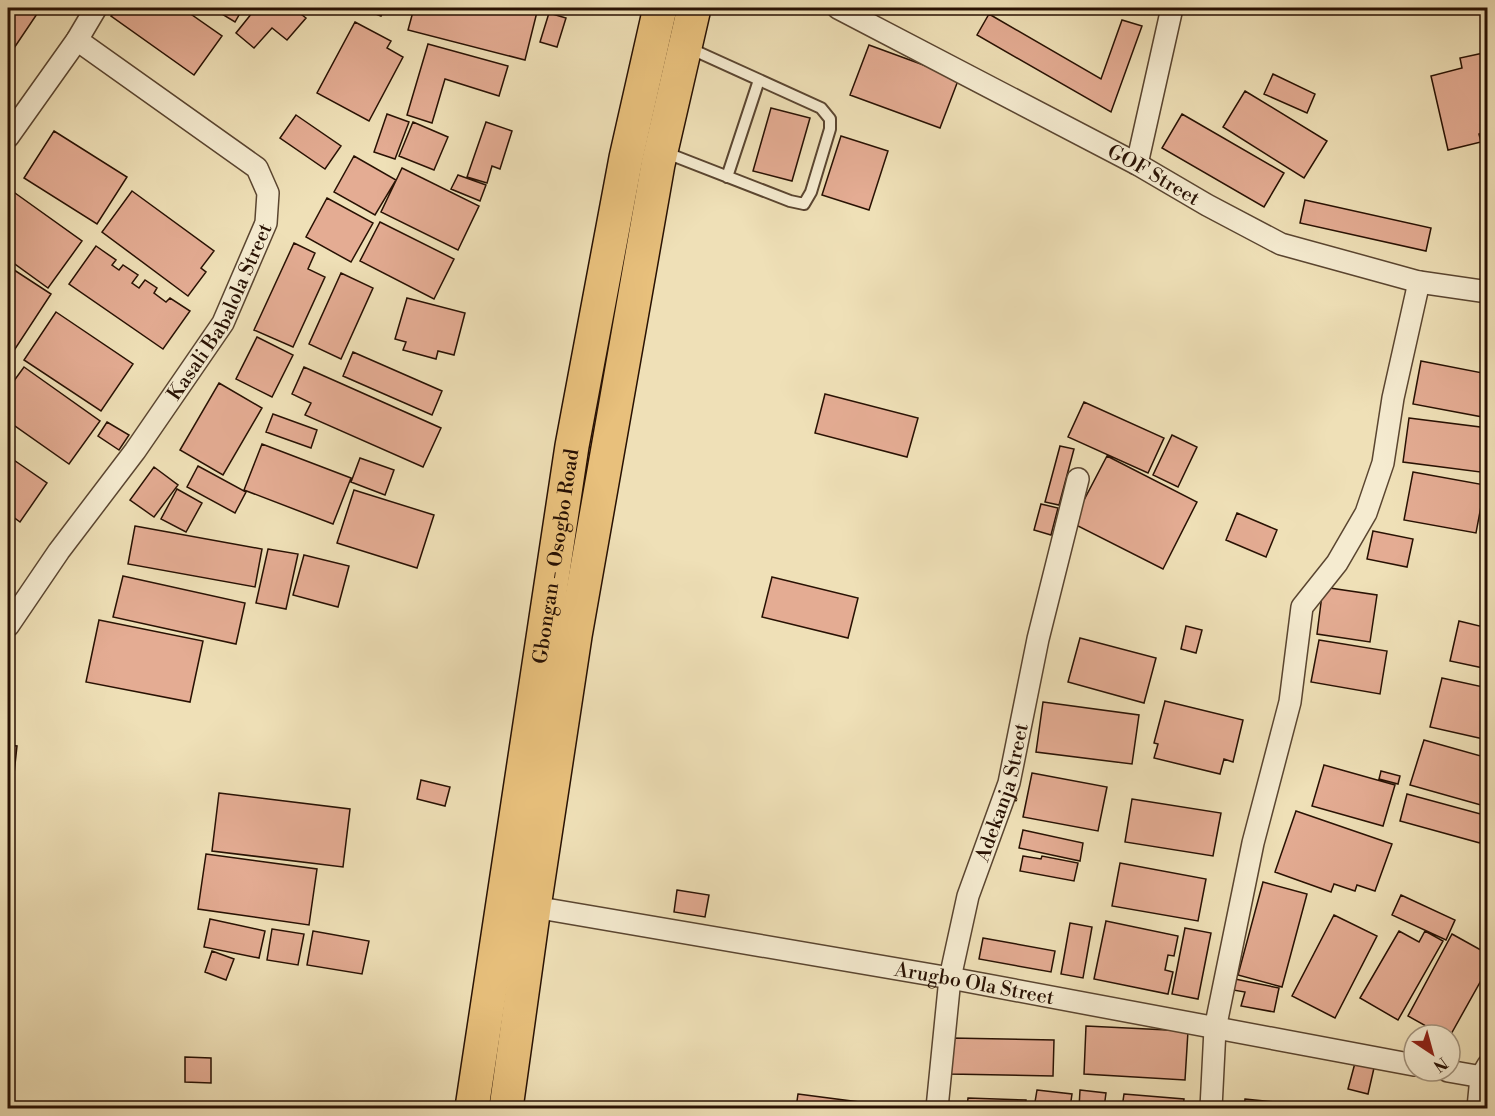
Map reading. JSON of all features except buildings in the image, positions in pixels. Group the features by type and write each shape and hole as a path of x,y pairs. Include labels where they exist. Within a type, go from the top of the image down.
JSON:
{"main road":[{"name":"Gbongan - Osogbo Road","path":"506,1108 534,907 533,811 572,446 626,158 660,8"},
{"name":"Gbongan - Osogbo Road","path":"472,1108 533,811 575,636 661,150 694,8"}],"street":[{"path":"8,137 77,40 96,8"},
{"name":"GOF Street","path":"838,8 1137,164 1207,205 1281,244 1419,282 1488,292"},
{"path":"1137,164 1172,8"},
{"name":"Kasali Babalola Street","path":"8,626 59,551 135,451 223,323 266,223 268,193 257,168 77,40"},
{"path":"1211,1108 1215,1029 1253,843 1290,702 1302,608 1337,563 1366,513 1383,463 1393,398 1419,282"},
{"name":"Adekanja Street","path":"937,1108 950,978 969,896 1009,783 1038,639 1078,479"},
{"name":"Arugbo Ola Street","path":"534,907 950,978 1402,1063"},
{"path":"1462,1072 1485,1073 1478,1108"}],"lane":[{"path":"661,150 790,201 804,204 811,192 830,129 830,119 821,108 685,46"},
{"path":"727,177 759,80"}]}
